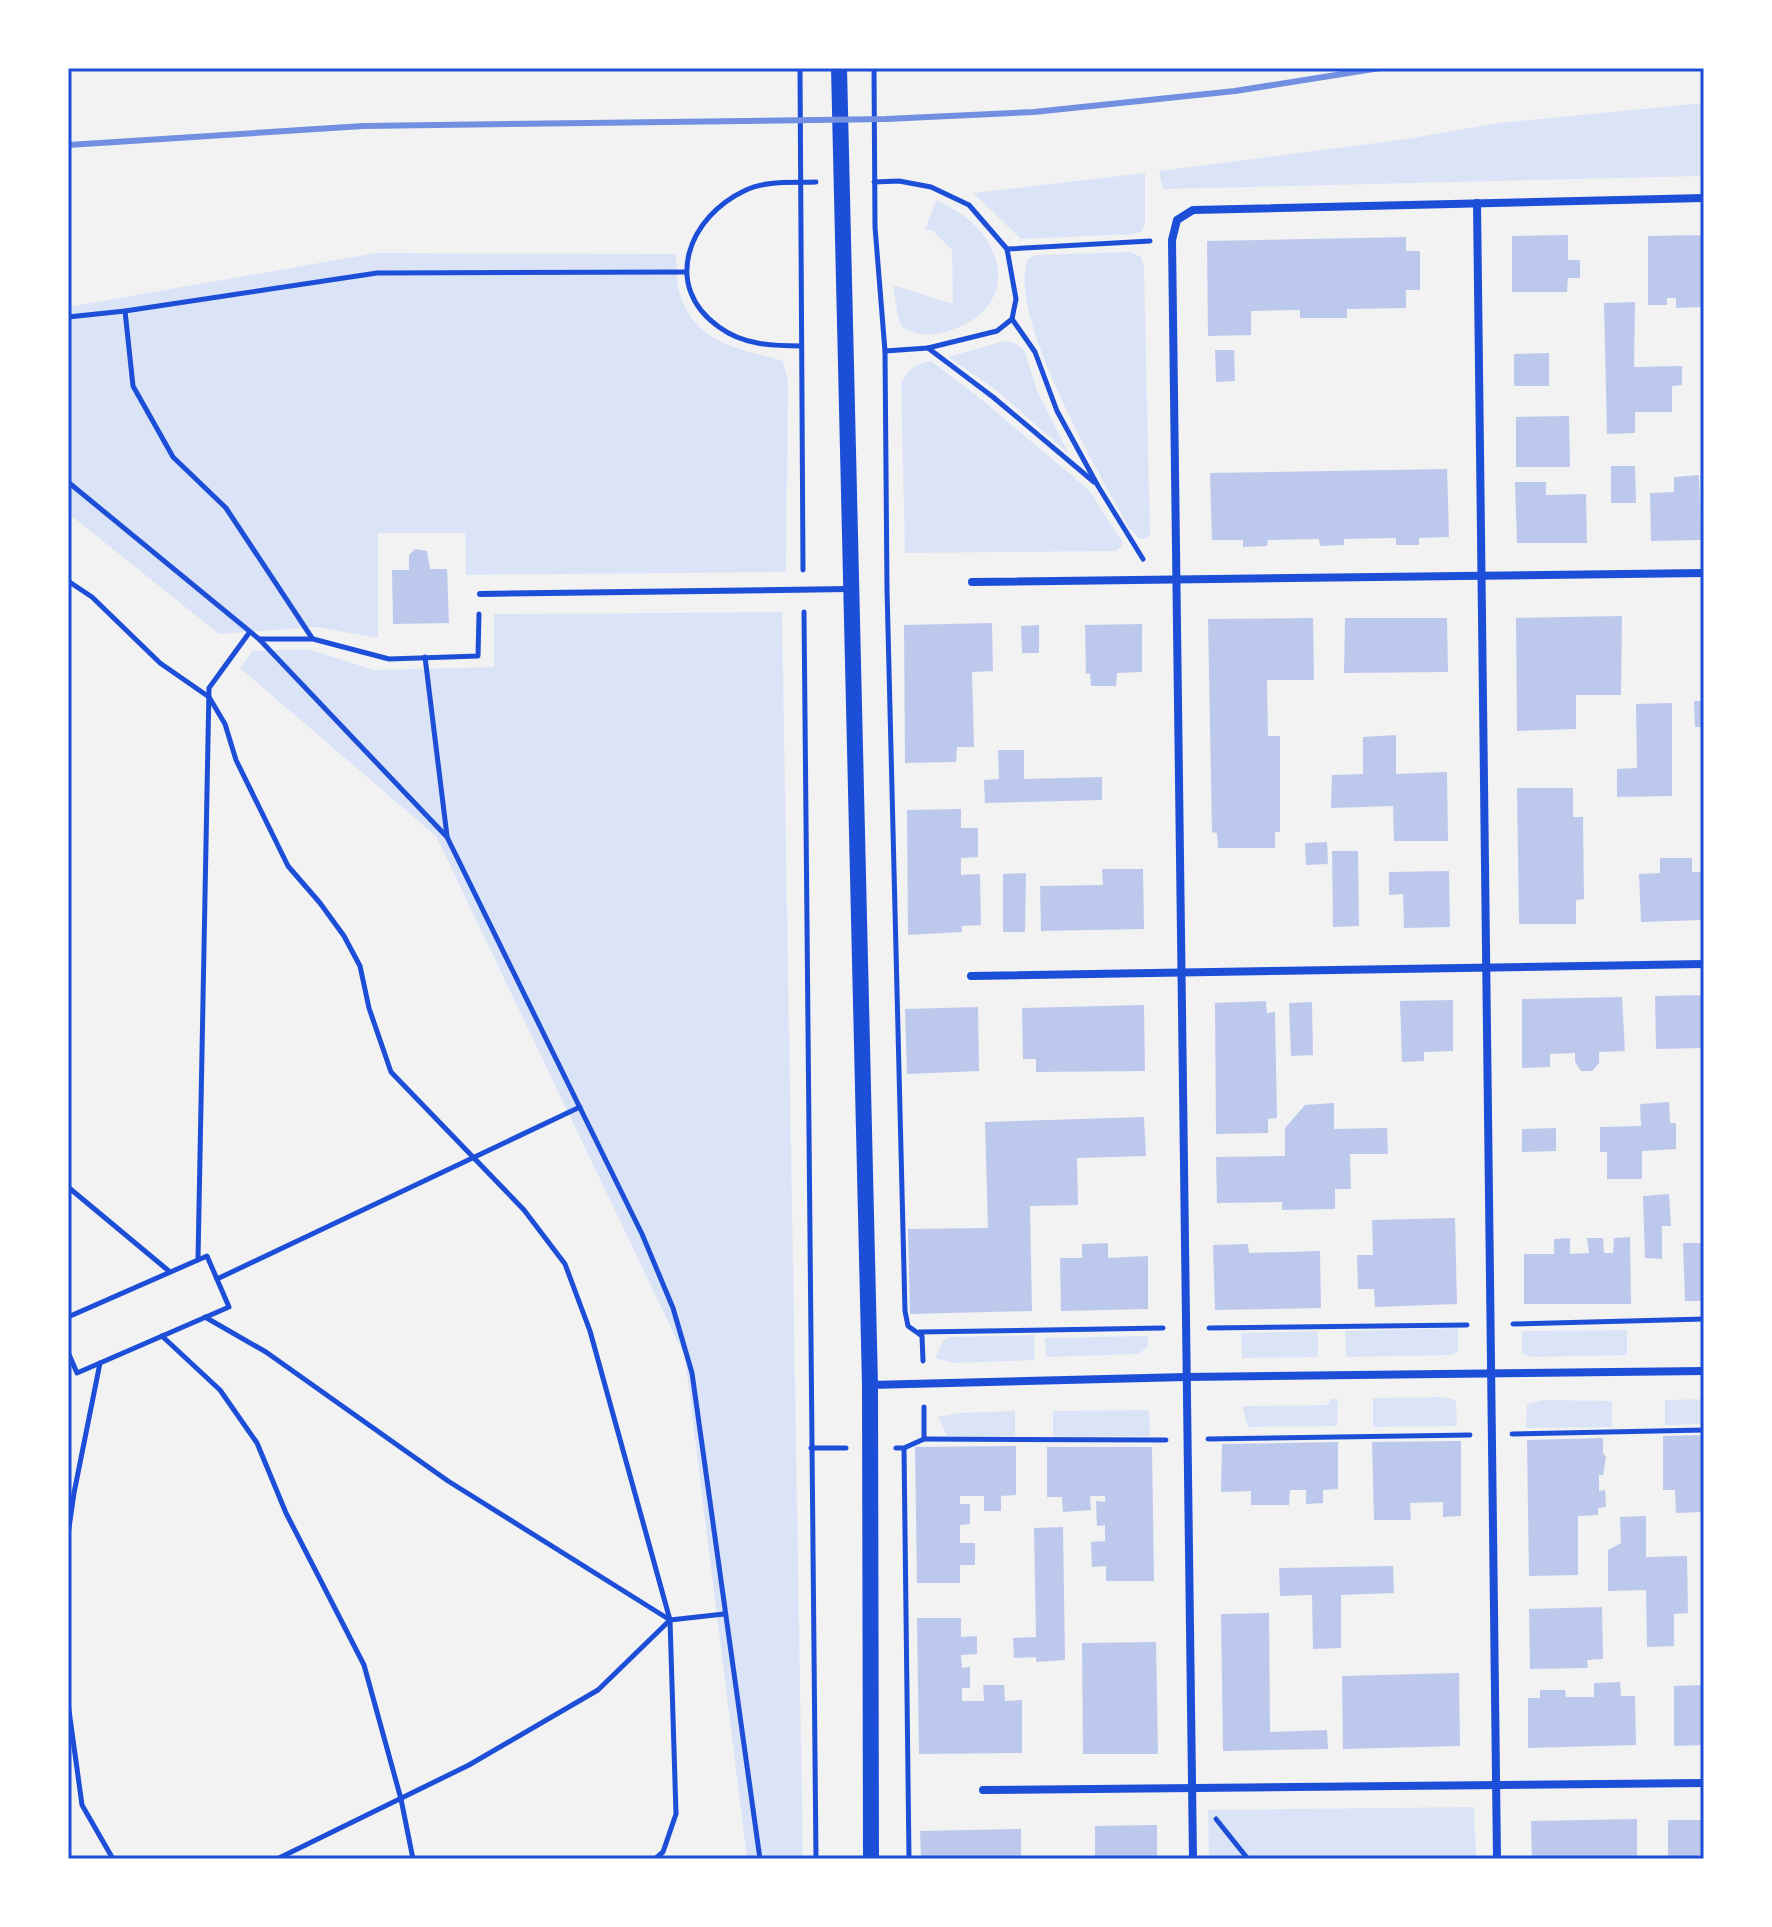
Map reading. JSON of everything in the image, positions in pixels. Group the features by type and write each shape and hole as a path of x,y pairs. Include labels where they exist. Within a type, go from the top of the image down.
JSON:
{"main road":[{"path":"839,68 870,1385 871,1859"}],"street":[{"path":"1193,1859 1172,240 1177,220 1193,210 1704,198"},
{"path":"1477,203 1497,1859"},
{"path":"972,582 1704,573"},
{"path":"971,976 1704,964"},
{"path":"870,1385 1186,1377 1704,1371"},
{"path":"983,1790 1704,1783"}],"lane":[{"path":"480,594 852,588"}],"path":[{"path":"800,68 816,1859"},
{"path":"874,68 875,227 885,351 887,589 905,1311 908,1326 919,1332 1490,1325 1704,1319"},
{"path":"871,182 899,181 931,187 969,205 1007,249 1016,299 1012,319 997,331 928,348 885,351"},
{"path":"801,346 768,346 718,327 700,307 688,286 685,272 687,255 701,224 744,190 771,183 828,182"},
{"path":"1007,249 1172,240"},
{"path":"68,317 377,273 685,272"},
{"path":"125,311 133,386 173,457 226,508 313,639"},
{"path":"1012,319 1035,352 1057,411 1098,486 1157,580"},
{"path":"928,348 993,397 1098,486"},
{"path":"68,482 259,639 447,837 642,1234 688,1352 760,1859"},
{"path":"68,581 92,597 160,663 209,697 225,724 236,760 288,866 344,936 360,966 369,1008 391,1072 524,1210 565,1264 590,1331 670,1620 676,1814 663,1852 655,1859"},
{"path":"259,639 313,639 389,659 478,656 480,594"},
{"path":"198,1260 209,688 249,633"},
{"path":"425,657 447,837"},
{"path":"217,1279 580,1107"},
{"path":"68,1187 170,1272"},
{"path":"68,1352 77,1373 229,1307 207,1256 71,1316 69,1308"},
{"path":"205,1317 266,1352 448,1481 670,1620"},
{"path":"919,1332 922,1336 924,1439"},
{"path":"162,1336 220,1390 257,1443 286,1513 364,1665 401,1799 413,1859"},
{"path":"68,1535 100,1363"},
{"path":"811,1448 904,1448 924,1439 1187,1440 1704,1430"},
{"path":"904,1448 909,1859"},
{"path":"277,1859 469,1765 598,1690 670,1620 724,1614"},
{"path":"68,1703 82,1805 113,1859"},
{"path":"1192,1788 1248,1859"}],"shaded area":[{"path":"1704,103 1704,176 1163,189 1159,171 1407,139 1498,123"},
{"path":"1145,173 1145,224 1141,232 1133,234 1021,239 973,193"},
{"path":"936,200 975,225 995,257 998,274 996,291 988,306 974,319 954,329 922,334 902,327 893,285 953,304 952,250 932,230 925,230"},
{"path":"1131,252 1141,257 1144,268 1150,535 1145,539 1138,538 1129,528 1059,395 1030,317 1025,284 1028,259 1036,255"},
{"path":"376,253 676,254 679,292 696,323 720,341 783,361 788,382 786,572 466,575 465,533 378,533 378,638 317,627 219,634 68,513 68,307"},
{"path":"1004,341 1015,343 1024,350 1038,393 1069,454 996,390 948,357"},
{"path":"931,361 1089,490 1122,541 1121,547 1116,551 905,553 901,383 913,368"},
{"path":"782,612 803,1859 747,1859 685,1357 436,836 240,668 253,651 308,649 374,670 494,667 494,614"},
{"path":"1458,1328 1458,1352 1450,1355 1346,1357 1345,1331"},
{"path":"1627,1330 1627,1355 1531,1357 1522,1353 1522,1331"},
{"path":"1318,1331 1318,1357 1242,1358 1241,1333"},
{"path":"1034,1335 1035,1360 954,1363 935,1358 943,1341 949,1337"},
{"path":"1148,1336 1148,1346 1139,1354 1046,1357 1045,1338"},
{"path":"1442,1397 1456,1400 1457,1426 1373,1427 1373,1398"},
{"path":"1331,1399 1338,1399 1337,1426 1248,1427 1242,1406 1327,1405"},
{"path":"1704,1399 1704,1424 1665,1425 1665,1400"},
{"path":"1544,1400 1612,1401 1612,1427 1526,1428 1527,1404"},
{"path":"1149,1410 1150,1436 1053,1437 1053,1411"},
{"path":"1015,1411 1015,1436 947,1436 938,1417 959,1413"},
{"path":"1474,1807 1476,1859 1209,1859 1208,1810"}],"building":[{"path":"1568,235 1568,260 1580,260 1580,278 1568,278 1567,292 1512,292 1512,236"},
{"path":"1704,235 1704,307 1676,308 1676,298 1667,298 1667,305 1648,305 1648,236"},
{"path":"1406,237 1406,251 1420,251 1420,290 1406,290 1406,308 1347,309 1347,318 1300,318 1300,310 1251,311 1251,335 1208,336 1207,241"},
{"path":"1635,302 1634,367 1682,366 1682,385 1672,386 1672,412 1635,412 1635,433 1607,434 1604,303"},
{"path":"1215,350 1234,350 1235,381 1216,382"},
{"path":"1549,353 1549,386 1514,386 1514,354"},
{"path":"1569,416 1570,467 1516,467 1516,417"},
{"path":"1611,466 1635,466 1636,503 1611,503"},
{"path":"1447,469 1449,537 1419,538 1419,545 1396,545 1396,538 1344,539 1344,545 1320,546 1319,539 1268,540 1267,546 1243,547 1243,540 1212,540 1210,473"},
{"path":"1699,475 1701,540 1651,541 1650,493 1674,492 1674,477"},
{"path":"1515,482 1546,482 1546,495 1586,494 1587,543 1517,543"},
{"path":"415,549 427,551 430,569 447,569 449,623 393,624 392,570 409,570 409,555"},
{"path":"1622,616 1621,695 1576,695 1576,729 1517,731 1516,618"},
{"path":"1313,618 1314,680 1267,680 1268,736 1280,736 1280,832 1275,832 1275,848 1218,848 1217,833 1212,832 1208,619"},
{"path":"1345,618 1447,618 1448,672 1344,673"},
{"path":"992,623 993,671 972,672 974,747 957,747 956,762 905,763 904,625"},
{"path":"1142,624 1142,672 1117,673 1116,686 1091,686 1090,673 1086,674 1085,625"},
{"path":"1039,625 1039,653 1022,653 1021,626"},
{"path":"1694,701 1704,701 1704,727 1695,727"},
{"path":"1672,703 1672,796 1617,797 1617,769 1637,768 1636,704"},
{"path":"1396,735 1396,774 1447,772 1448,841 1394,841 1393,806 1331,808 1332,775 1363,774 1363,737"},
{"path":"998,750 1024,750 1024,779 1102,777 1102,800 985,803 984,780 999,779"},
{"path":"1517,788 1573,788 1573,817 1583,817 1584,899 1576,900 1576,924 1519,924"},
{"path":"961,809 961,828 978,828 978,857 961,858 961,875 980,874 981,925 962,926 962,932 908,935 907,810"},
{"path":"1327,842 1328,864 1306,865 1305,843"},
{"path":"1332,851 1358,851 1359,926 1333,927"},
{"path":"1660,858 1692,858 1692,872 1704,872 1704,920 1641,922 1639,874 1660,873"},
{"path":"1102,869 1143,869 1144,929 1041,931 1040,886 1103,885"},
{"path":"1449,871 1450,927 1404,928 1403,894 1389,895 1389,872"},
{"path":"1026,873 1025,932 1003,932 1003,874"},
{"path":"1704,995 1704,1048 1656,1049 1655,996"},
{"path":"1622,997 1625,1051 1599,1052 1599,1063 1592,1071 1581,1071 1575,1062 1575,1053 1550,1054 1550,1067 1522,1068 1522,999"},
{"path":"1453,1000 1453,1051 1424,1052 1424,1061 1402,1062 1400,1001"},
{"path":"1266,1001 1267,1013 1275,1012 1277,1118 1268,1119 1268,1133 1216,1134 1215,1003"},
{"path":"1312,1002 1313,1055 1291,1056 1289,1003"},
{"path":"1144,1005 1145,1071 1036,1072 1036,1059 1023,1059 1022,1008"},
{"path":"978,1007 979,1071 907,1074 905,1009"},
{"path":"1669,1102 1670,1123 1676,1123 1676,1149 1642,1151 1642,1179 1607,1179 1607,1152 1600,1152 1600,1127 1641,1126 1640,1104"},
{"path":"1334,1103 1334,1129 1387,1128 1388,1154 1350,1154 1351,1189 1335,1189 1335,1209 1282,1210 1282,1202 1217,1203 1216,1157 1285,1156 1285,1128 1305,1105"},
{"path":"1144,1117 1146,1156 1077,1158 1078,1205 1030,1206 1032,1311 910,1314 908,1229 988,1228 985,1122"},
{"path":"1556,1128 1556,1151 1522,1152 1522,1129"},
{"path":"1669,1194 1671,1226 1662,1226 1662,1259 1645,1258 1643,1196"},
{"path":"1455,1218 1457,1304 1375,1307 1374,1289 1358,1289 1357,1255 1373,1255 1372,1220"},
{"path":"1630,1237 1631,1304 1524,1304 1524,1254 1554,1254 1554,1239 1570,1238 1570,1254 1589,1253 1587,1238 1603,1238 1604,1253 1613,1253 1614,1238"},
{"path":"1108,1243 1108,1258 1148,1256 1148,1309 1061,1311 1060,1258 1082,1258 1082,1244"},
{"path":"1683,1243 1703,1243 1704,1301 1685,1301"},
{"path":"1248,1244 1249,1253 1320,1251 1321,1308 1215,1310 1213,1245"},
{"path":"1704,1435 1704,1512 1676,1513 1675,1490 1663,1490 1663,1436"},
{"path":"1603,1438 1606,1457 1603,1475 1599,1475 1599,1491 1605,1490 1606,1507 1598,1508 1598,1515 1578,1516 1578,1575 1529,1576 1527,1440"},
{"path":"1461,1441 1461,1516 1443,1517 1443,1502 1410,1503 1411,1520 1374,1520 1372,1442"},
{"path":"1338,1442 1338,1489 1323,1490 1323,1503 1306,1504 1306,1490 1290,1490 1289,1505 1251,1505 1251,1491 1221,1492 1222,1444"},
{"path":"1016,1446 1016,1495 1001,1496 1001,1511 984,1511 984,1496 960,1496 960,1504 970,1504 970,1524 960,1525 960,1543 975,1543 975,1565 960,1565 960,1583 917,1583 915,1447"},
{"path":"1047,1447 1152,1447 1154,1581 1106,1581 1106,1566 1092,1567 1091,1542 1105,1541 1105,1525 1097,1526 1096,1501 1105,1502 1105,1496 1090,1496 1091,1510 1063,1512 1062,1497 1047,1497"},
{"path":"1646,1516 1646,1557 1687,1556 1688,1613 1674,1614 1674,1646 1647,1647 1646,1590 1608,1591 1608,1550 1621,1543 1620,1517"},
{"path":"1063,1527 1065,1660 1036,1662 1036,1657 1014,1658 1013,1638 1036,1637 1034,1528"},
{"path":"1393,1566 1394,1593 1341,1595 1341,1648 1313,1649 1312,1595 1280,1596 1279,1568"},
{"path":"1602,1607 1603,1659 1587,1660 1588,1668 1530,1669 1529,1609"},
{"path":"1269,1613 1270,1732 1327,1730 1328,1749 1223,1751 1221,1614"},
{"path":"917,1618 961,1618 961,1637 977,1636 977,1654 961,1655 962,1668 970,1667 970,1688 962,1688 962,1701 984,1701 983,1685 1004,1685 1005,1701 1022,1700 1022,1753 919,1754"},
{"path":"1156,1642 1158,1754 1083,1754 1082,1643"},
{"path":"1459,1673 1460,1746 1343,1749 1342,1676"},
{"path":"1620,1682 1621,1696 1635,1696 1636,1745 1528,1748 1528,1698 1540,1698 1540,1690 1565,1690 1566,1697 1594,1697 1594,1683"},
{"path":"1704,1685 1704,1745 1674,1746 1674,1686"},
{"path":"1637,1819 1637,1859 1532,1859 1531,1821"},
{"path":"1668,1820 1704,1820 1704,1859 1668,1859"},
{"path":"1157,1825 1157,1859 1095,1859 1095,1826"},
{"path":"1021,1829 1021,1859 921,1859 920,1831"}],"railway":[{"path":"68,145 363,126 886,119 1034,112 1235,91 1380,68"}]}
